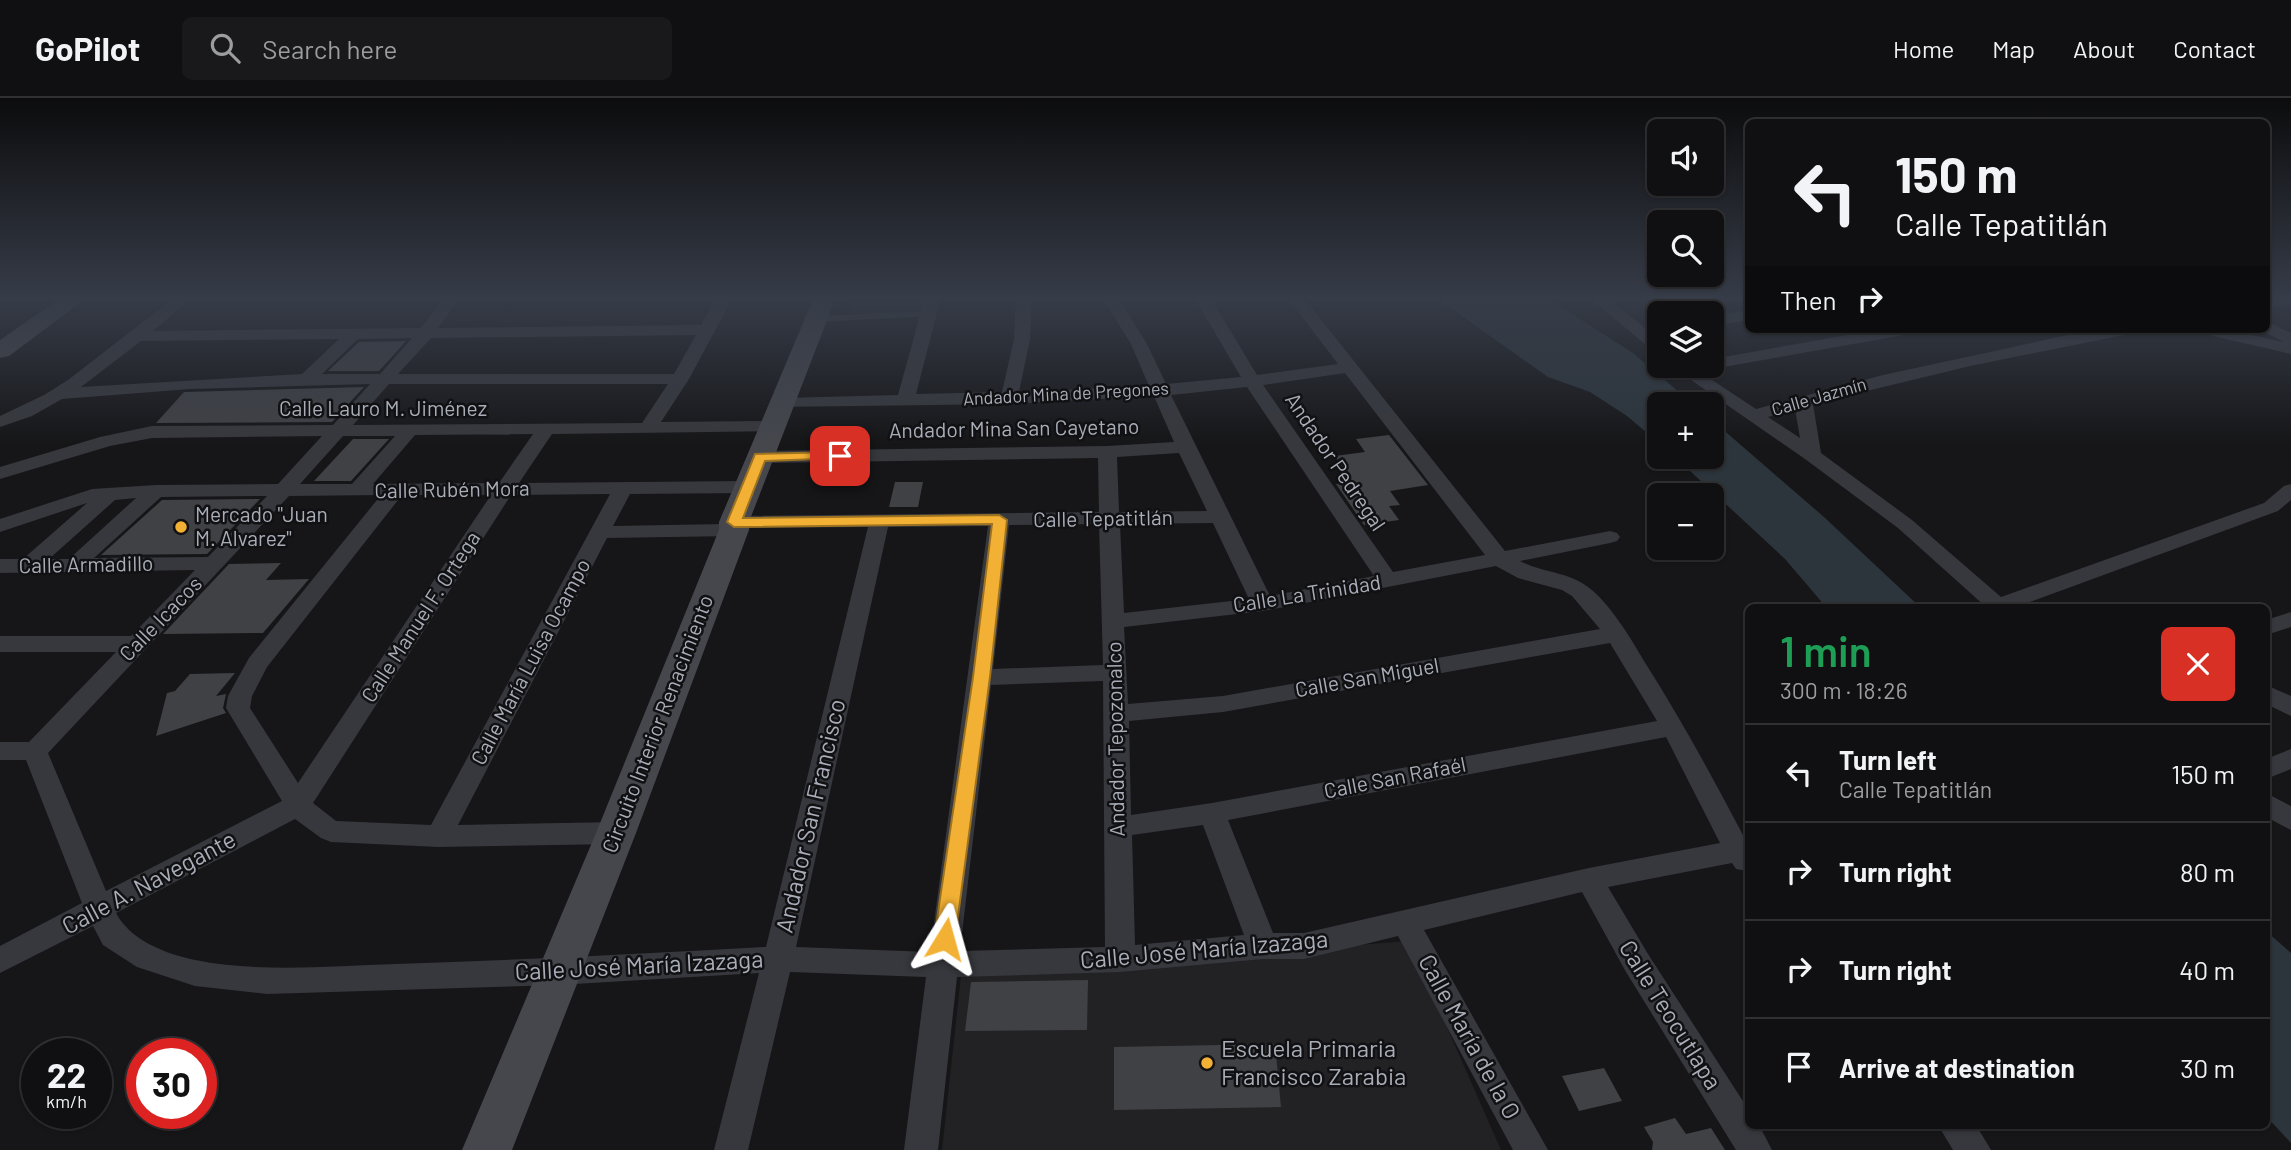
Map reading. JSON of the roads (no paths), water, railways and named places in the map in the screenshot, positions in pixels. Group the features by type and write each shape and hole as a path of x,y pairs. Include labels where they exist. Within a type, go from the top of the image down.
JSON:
{"main road":[{"name":"Circuito Interior Renacimiento","path":"487,1150 616,833 805,346"}],"street":[{"path":"0,422 30,411 60,394 121,346"},
{"path":"307,379 341,346"},
{"name":"Calle Icacos","path":"34,751 282,492 414,346"},
{"path":"648,429 680,379 697,346"},
{"path":"906,400 920,346"},
{"path":"1009,399 1020,346"},
{"path":"1140,346 1263,604"},
{"name":"Andador Pedregal","path":"1231,346 1388,581"},
{"path":"1334,346 1500,559 1526,573 1570,585 1580,591 1616,634 1673,727 1745,854"},
{"path":"1724,362 1814,346"},
{"name":"Calle Jazmín","path":"1755,415 1891,377 1924,373 2034,346"},
{"name":"Andador Mina de Pregones","path":"765,444 906,400 1009,399 1159,391 1252,381 1350,366"},
{"path":"1698,378 1755,415 1905,524 1995,604"},
{"path":"1707,384 1709,378"},
{"path":"60,394 190,384 307,379 680,379"},
{"path":"1803,401 1811,455"},
{"name":"Calle Lauro M. Jiménez","path":"0,473 107,441 152,432 648,429 765,444"},
{"name":"Calle Manuel F. Ortega","path":"299,805 545,431"},
{"path":"356,491 408,432"},
{"name":"Andador Mina San Cayetano","path":"765,444 1107,452 1186,447"},
{"name":"Calle Rubén Mora","path":"0,526 92,495 111,493 623,488 765,444"},
{"name":"Andador Tepozonalco","path":"1107,452 1114,621 1120,960"},
{"name":"Calle María Luisa Ocampo","path":"439,836 623,488"},
{"path":"2006,604 2271,507 2291,490"},
{"path":"75,565 156,491"},
{"path":"395,491 257,664 240,696 238,708 299,805 310,817 331,831 439,836 616,833"},
{"path":"27,566 111,493"},
{"name":"Calle Tepatitlán","path":"601,532 878,522 1220,517"},
{"path":"921,1150 941,965 982,677 999,520"},
{"name":"Andador San Francisco","path":"731,1150 778,959 878,522"},
{"path":"1500,559 1610,537"},
{"name":"Calle La Trinidad","path":"1114,621 1263,604 1500,559"},
{"name":"Calle Armadillo","path":"0,566 215,563"},
{"path":"2270,627 2291,619"},
{"name":"Calle San Miguel","path":"1116,714 1223,704 1616,634"},
{"path":"0,644 139,643"},
{"path":"982,677 1115,673"},
{"path":"2270,695 2291,707"},
{"name":"Calle San Rafaél","path":"1117,827 1212,813 1673,727"},
{"path":"0,751 34,751"},
{"name":"Calle José María Izazaga","path":"34,751 99,909 113,936 148,958 195,973 267,981 558,972 778,959 941,965 1120,960 1263,946 1304,946 1588,879 1745,854"},
{"path":"2270,768 2291,758"},
{"name":"Calle A. Navegante","path":"0,960 299,805"},
{"path":"2270,806 2291,820"},
{"path":"1212,813 1263,946"},
{"name":"Calle Teocutlapa","path":"1588,879 1637,963 1755,1150"},
{"name":"Calle María de la O","path":"1406,924 1531,1150"},
{"path":"1958,1129 1974,1150"}],"place":[{"name":"Mercado \"Juan M. Alvarez\"","path":"181,527"},
{"name":"Escuela Primaria Francisco Zarabia","path":"1207,1063"}]}
